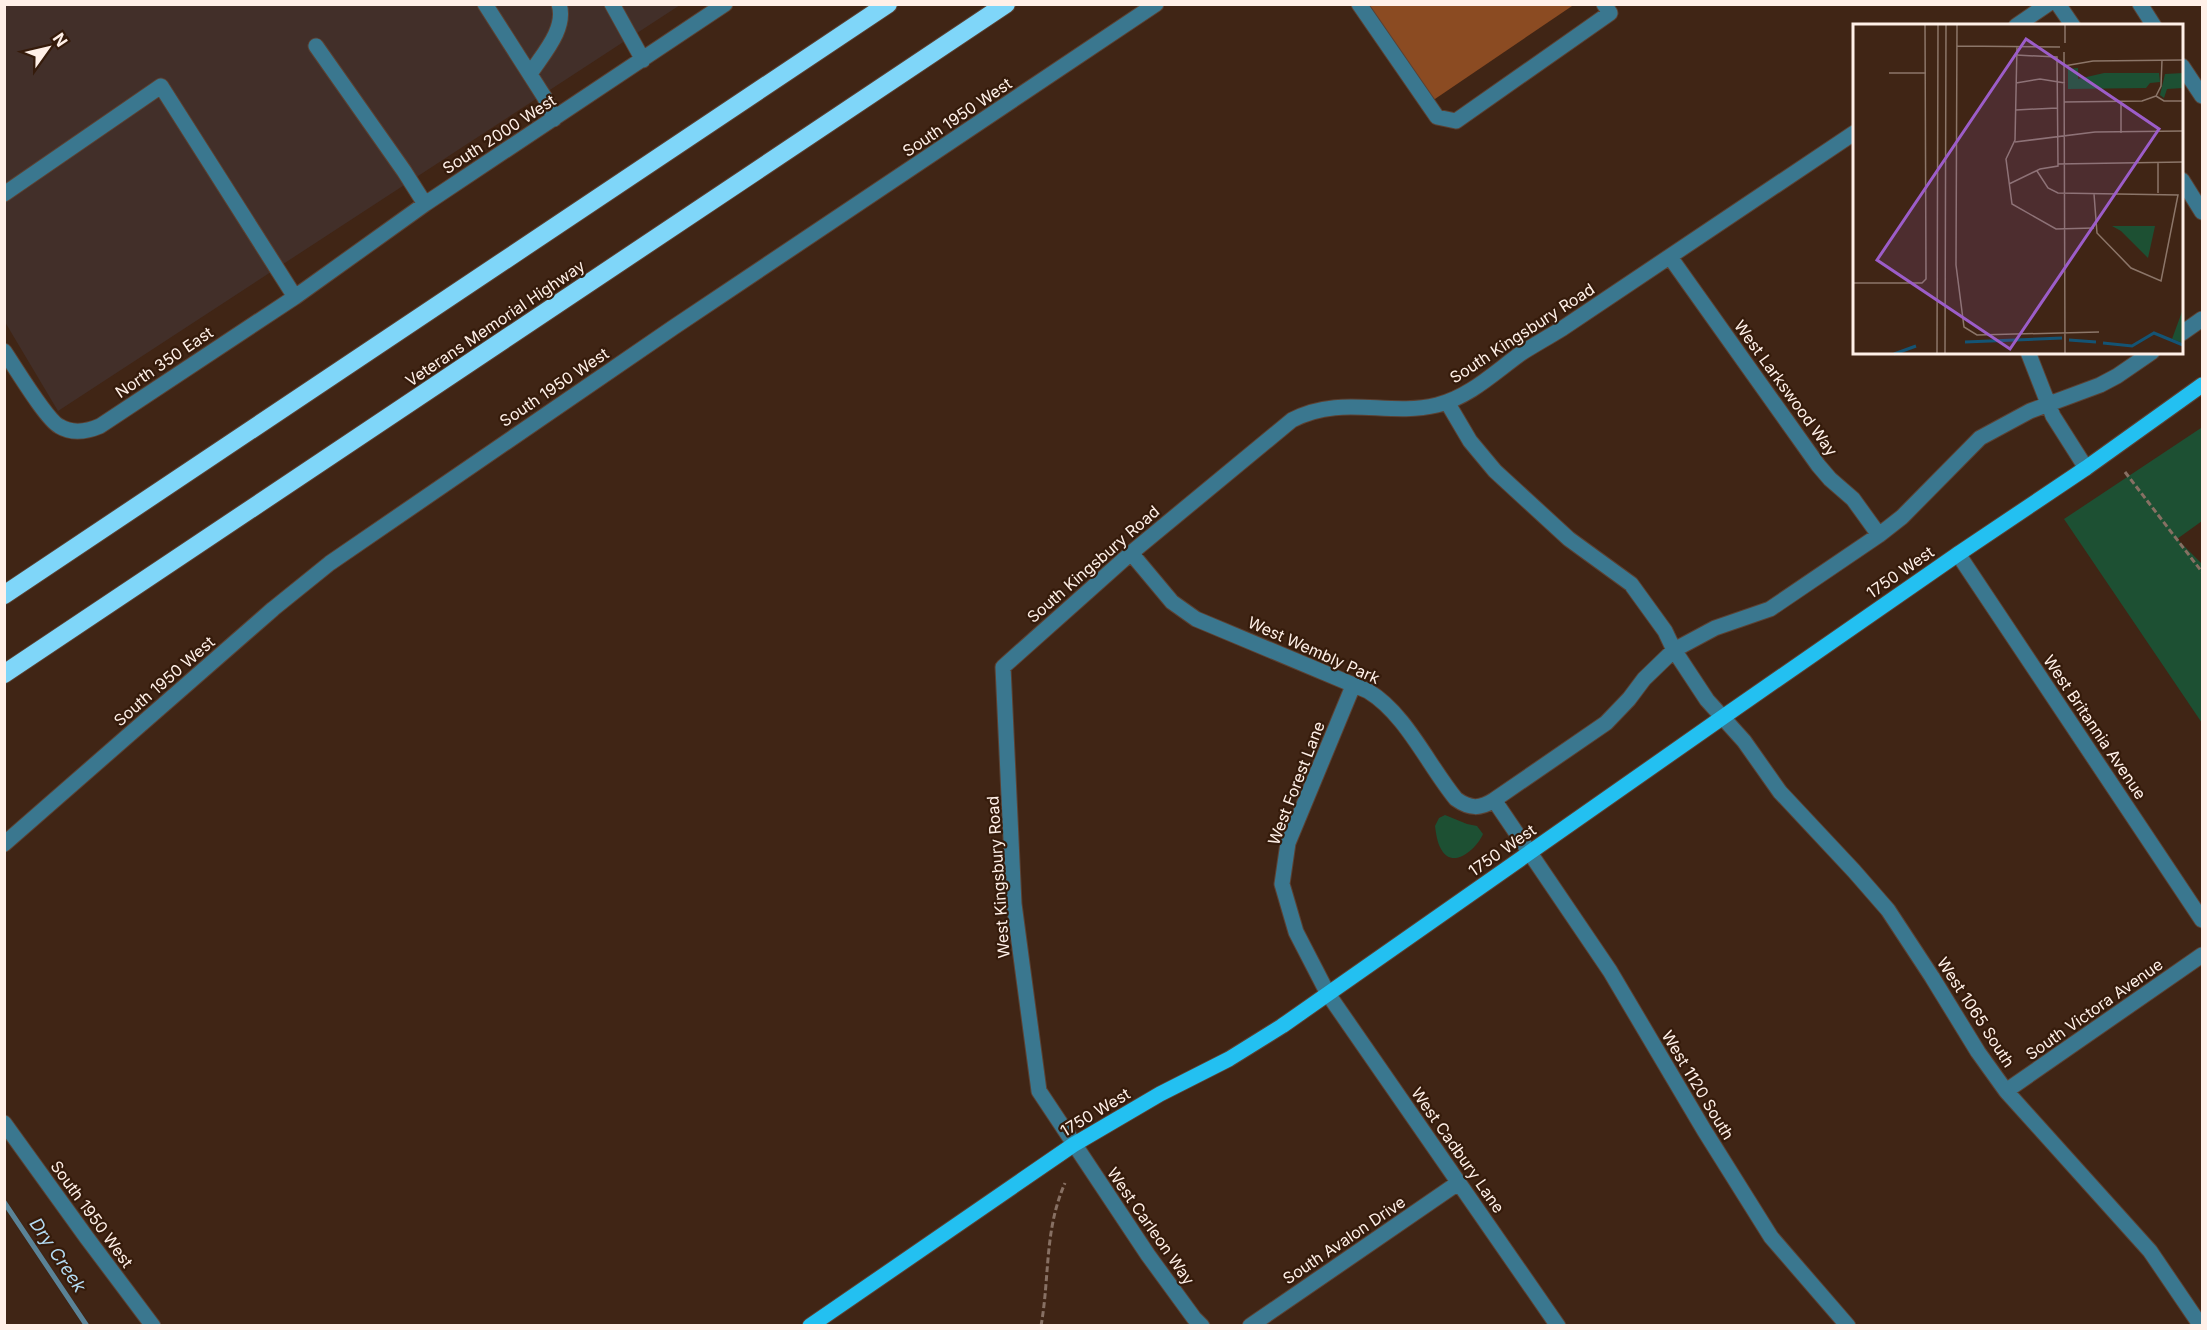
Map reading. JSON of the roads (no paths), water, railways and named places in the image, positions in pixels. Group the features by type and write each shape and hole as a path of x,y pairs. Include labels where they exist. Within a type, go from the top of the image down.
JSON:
{"highway":[{"path":"4,595 888,4"},
{"name":"Veterans Memorial Highway","path":"4,674 1006,4"}],"main road":[{"name":"1750 West","path":"810,1326 1073,1145 1160,1094 1229,1059 1329,994 1722,717 2202,386"}],"street":[{"path":"485,4 545,98 554,119"},
{"path":"530,74 556,34 559,4"},
{"path":"612,4 643,60"},
{"name":"South 2000 West","path":"294,297 425,204 725,4"},
{"name":"South 1950 West","path":"4,844 273,609 330,563 684,320 1156,4"},
{"path":"1359,4 1437,117 1456,121 1610,13 1604,4"},
{"path":"2019,24 2048,4"},
{"path":"2058,4 2072,24"},
{"path":"2140,4 2153,24"},
{"path":"316,46 425,204"},
{"path":"2183,69 2202,96"},
{"path":"4,194 161,86 294,297"},
{"name":"South Kingsbury Road","path":"1003,667 1131,553 1273,434 1306,413 1336,406 1413,408 1447,402 1462,396 1524,351 1563,328 1853,134"},
{"path":"2183,183 2202,212"},
{"name":"West Larkswood Way","path":"1670,257 1818,465 1853,499 1880,535"},
{"name":"North 350 East","path":"4,351 50,418 59,426 76,432 84,431 99,426 294,297"},
{"path":"2183,332 2202,319"},
{"path":"2029,354 2053,416 2086,468"},
{"path":"1530,853 1494,800 1606,723 1644,679 1674,650 1715,628 1770,609 1880,535 1902,517 1980,438 2014,417 2100,385 2149,354"},
{"name":"West 1065 South","path":"1447,402 1470,441 1495,471 1569,539 1631,584 1665,632 1674,650 1707,700 1744,741 1780,792 1888,910 1978,1053 2006,1091 2033,1124 2150,1251 2201,1326"},
{"name":"West Wembly Park","path":"1131,553 1172,602 1196,619 1378,697 1392,710 1449,792 1463,804 1476,808 1494,800"},
{"name":"West Britannia Avenue","path":"1958,554 2202,920"},
{"name":"West Kingsbury Road","path":"1003,667 1014,904 1039,1091 1073,1145"},
{"name":"West Forest Lane","path":"1329,994 1296,932 1282,884 1288,843 1353,686"},
{"name":"West 1120 South","path":"1530,853 1610,971 1704,1130 1771,1237 1848,1326"},
{"name":"South Victora Avenue","path":"2006,1091 2202,956"},
{"name":"West Cadbury Lane","path":"1329,994 1558,1326"},
{"name":"South 1950 West","path":"4,1123 153,1326"},
{"name":"West Carleon Way","path":"1073,1145 1148,1255 1202,1326"},
{"name":"South Avalon Drive","path":"1250,1326 1458,1183"}],"waterway":[{"name":"Dry Creek","path":"4,1202 87,1326"}]}
